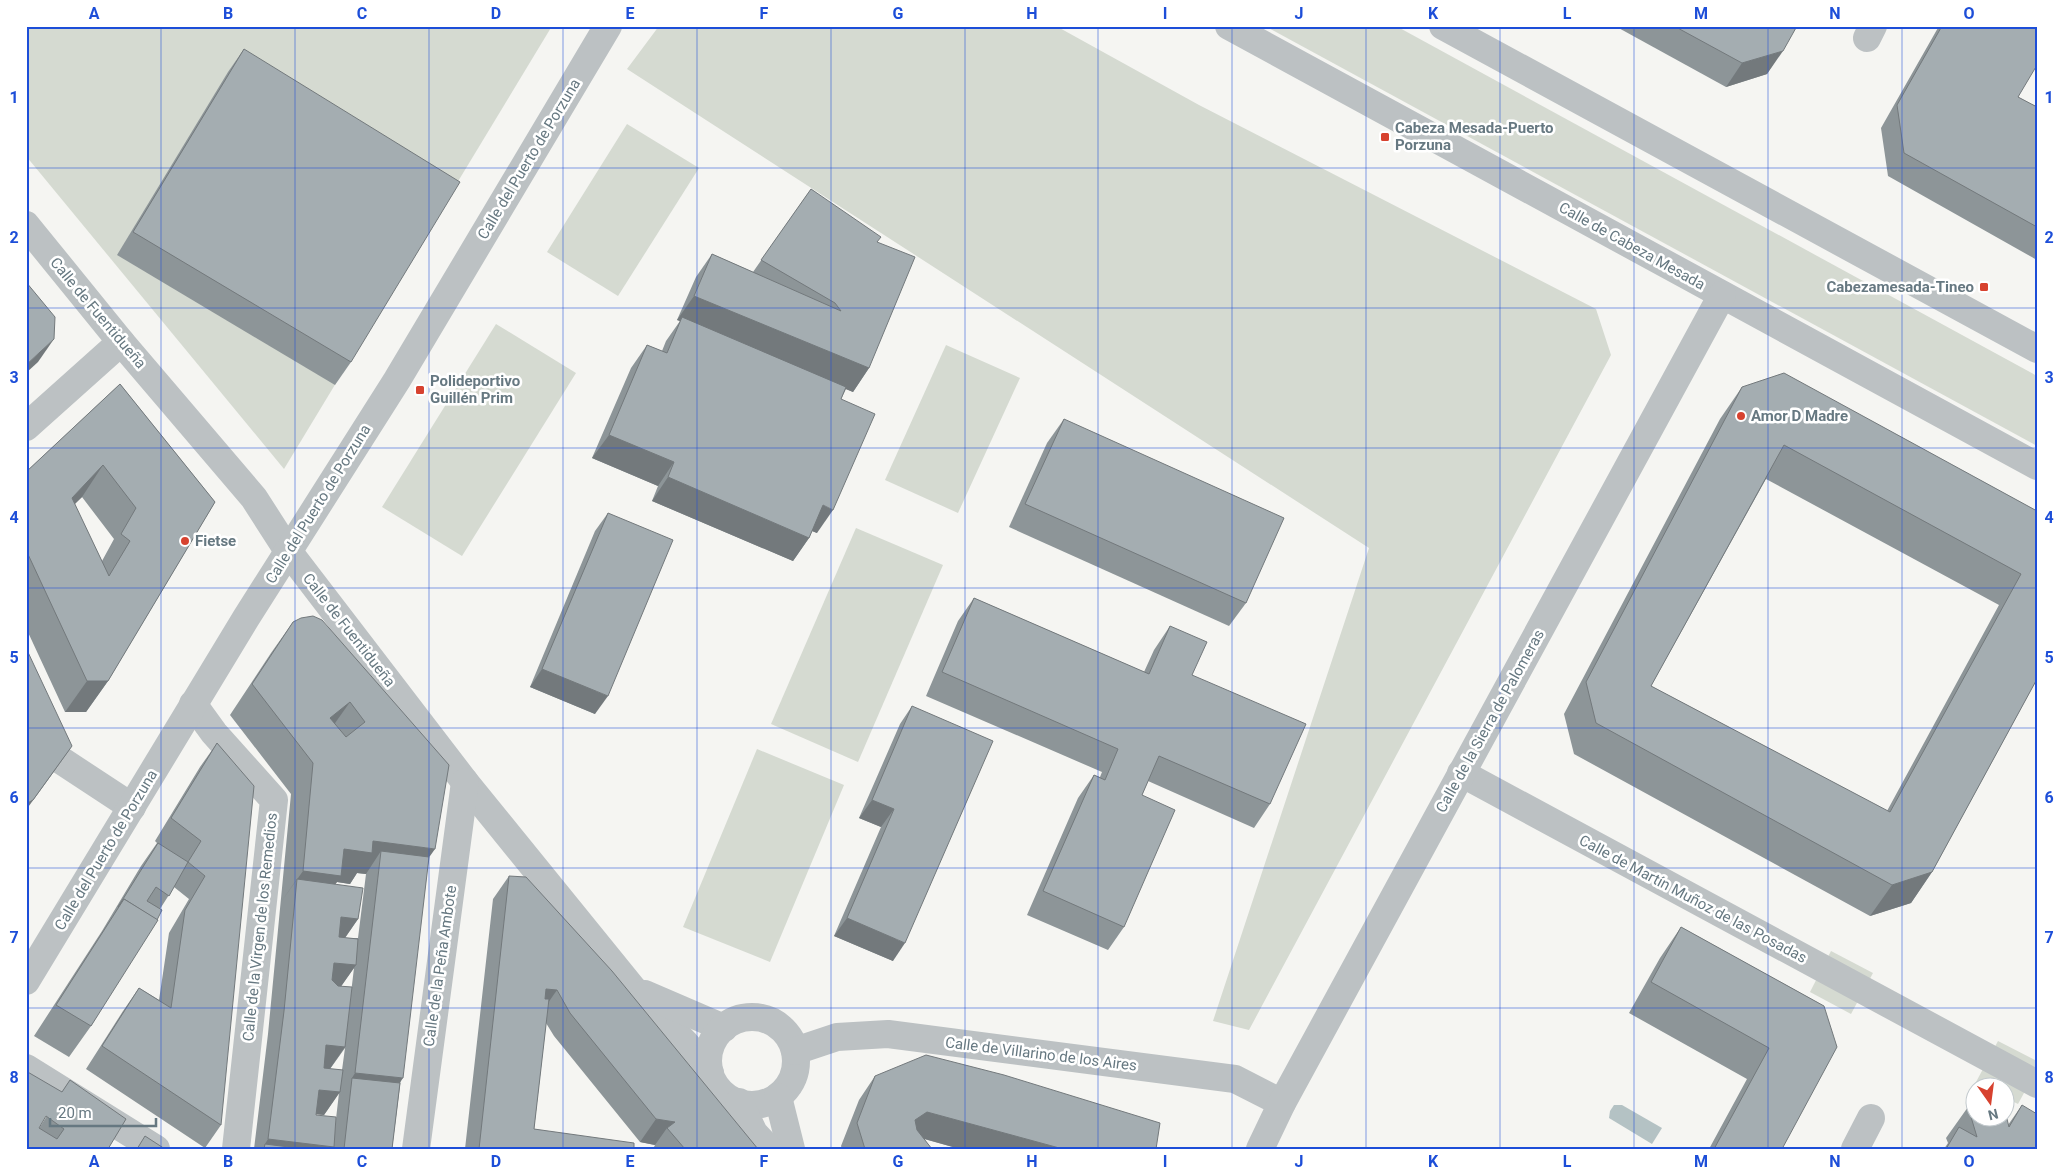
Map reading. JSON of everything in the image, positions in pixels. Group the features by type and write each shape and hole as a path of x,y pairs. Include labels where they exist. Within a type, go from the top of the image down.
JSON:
{"street":[{"name":"Calle del Puerto de Porzuna","path":"26,981 193,704 397,380 608,26"},
{"name":"Calle de Cabeza Mesada","path":"1229,26 2037,466"},
{"path":"1443,26 2037,349"},
{"name":"Calle de Fuentidueña","path":"26,225 121,342 254,498 288,551 465,782 633,989 685,1043 710,1073"},
{"name":"Calle de la Sierra de Palomeras","path":"1260,1149 1282,1103 1722,295"},
{"path":"26,427 121,342"},
{"path":"26,689 59,759 132,807"},
{"name":"Calle de la Virgen de los Remedios","path":"193,704 214,733 274,800 236,1149"},
{"name":"Calle de Martín Muñoz de las Posadas","path":"1461,773 2037,1084"},
{"name":"Calle de la Peña Ambote","path":"416,1149 465,782"},
{"name":"Calle de Fuentidueña","path":"633,989 724,1028"},
{"path":"751,1017 766,1019 780,1026 789,1037 795,1051 796,1064 793,1077 787,1088 778,1097 765,1103 752,1105 726,1096 716,1086 710,1073 710,1048 724,1028 737,1020 751,1017"},
{"name":"Calle de Villarino de los Aires","path":"795,1051 837,1036 888,1034 1235,1079 1282,1103"},
{"path":"26,1068 123,1141 156,1149"},
{"path":"778,1097 791,1149"},
{"path":"739,1102 754,1133 769,1149"},
{"path":"1855,1149 1871,1118"}],"shaded area":[{"path":"26,26 552,26 284,469 26,156"},
{"path":"659,26 1056,26 1199,105 1596,309 1611,355 1249,1030 1213,1021 1369,548 627,69"},
{"path":"1265,26 1396,26 2037,376 2037,446"},
{"path":"627,124 699,168 618,296 547,252"},
{"path":"496,324 576,373 462,556 382,507"},
{"path":"946,345 1020,378 958,513 885,480"},
{"path":"856,528 943,565 858,762 771,724"},
{"path":"757,749 844,785 770,962 683,927"},
{"path":"1831,951 1873,973 1851,1014 1810,992"},
{"path":"1998,1041 2037,1061 2037,1069 2018,1104 2016,1103 2016,1078 1978,1078"},
{"path":"1614,1105 1622,1105 1662,1128 1652,1144 1609,1118 1610,1111"}],"building":[{"path":"1674,26 1797,26 1783,51 1742,63"},
{"path":"1942,26 2037,26 2037,65 2018,97 2037,107 2037,227 1904,153 1897,105"},
{"path":"244,49 460,182 351,362 133,232"},
{"path":"811,189 881,237 877,242 915,257 869,368 694,296 712,254 841,311 835,303 761,260"},
{"path":"26,282 55,317 54,339 26,365"},
{"path":"682,317 846,387 841,399 875,414 833,510 823,505 809,538 668,477 674,462 609,435 647,345 667,353"},
{"path":"1784,373 2037,511 2037,679 1932,872 1892,885 1596,723 1586,682 1742,387","holes":["1784,445 2021,574 1890,812 1651,686"]},
{"path":"120,384 215,502 108,681 87,681 26,550 26,472","holes":["103,465 136,508 121,534 130,541 109,576 72,498"]},
{"path":"1064,419 1284,518 1246,603 1025,504"},
{"path":"608,513 673,540 608,696 542,669"},
{"path":"974,598 1149,674 1170,626 1207,642 1192,675 1306,724 1270,804 1159,756 1142,795 1175,810 1124,927 1043,891 1094,775 1105,780 1118,749 942,672"},
{"path":"313,616 322,620 449,765 435,849 373,841 372,853 344,849 341,876 303,871 313,763 252,684 293,622 301,618","holes":["350,702 365,722 346,737 330,718"]},
{"path":"26,648 72,746 33,800 26,804"},
{"path":"912,706 993,741 905,943 847,918 894,809 872,800"},
{"path":"217,743 254,786 221,1125 102,1046 139,988 171,1008 185,910 205,876 188,862 201,841 171,818"},
{"path":"158,843 188,862 169,896 156,887 147,901 162,910 157,920 124,899 118,907"},
{"path":"381,851 429,857 403,1078 355,1073"},
{"path":"509,876 526,877 612,971 758,1149 685,1149 667,1128 675,1122 656,1119 570,1013 557,990 546,989 545,999 549,999 534,1129 634,1143 634,1149 479,1149"},
{"path":"297,879 363,888 358,919 341,917 339,937 358,939 356,965 334,963 332,980 338,986 352,987 345,1047 326,1045 324,1068 343,1070 340,1092 319,1090 316,1115 336,1117 334,1147 268,1139 284,1011"},
{"path":"124,899 158,920 91,1026 56,1005"},
{"path":"1681,927 1824,1006 1837,1047 1782,1149 1714,1149 1769,1048 1651,982"},
{"path":"926,1055 1004,1075 1160,1123 1156,1149 1063,1149 927,1112 915,1120 917,1130 932,1149 865,1149 857,1123 875,1076"},
{"path":"26,1071 62,1092 70,1080 126,1119 108,1149 26,1149","holes":["46,1116 64,1129 57,1139 39,1128"]},
{"path":"352,1078 400,1083 392,1149 344,1149"},
{"path":"2022,1105 2037,1114 2037,1149 1946,1149 1959,1127 1977,1137 1974,1128 2016,1128 2016,1115"},
{"path":"145,1136 165,1149 137,1149"},
{"path":"265,1144 305,1149 264,1149"}],"place":[{"name":"Cabeza Mesada-Puerto Porzuna","path":"1385,137"},
{"name":"Cabezamesada-Tineo","path":"1984,287"},
{"name":"Polideportivo Guillén Prim","path":"420,390"},
{"name":"Amor D Madre","path":"1741,416"},
{"name":"Fietse","path":"185,541"}]}
